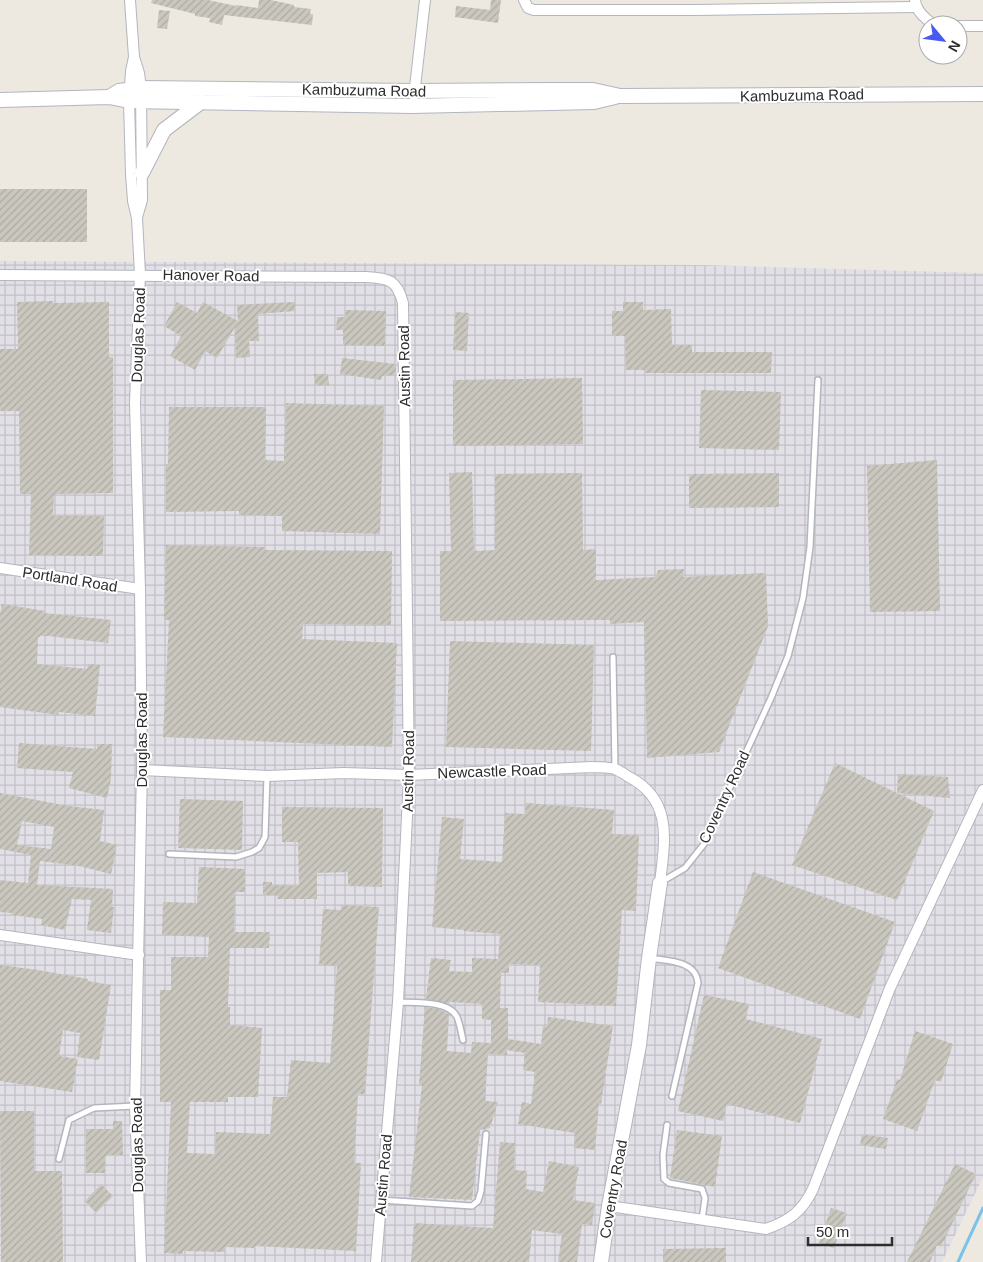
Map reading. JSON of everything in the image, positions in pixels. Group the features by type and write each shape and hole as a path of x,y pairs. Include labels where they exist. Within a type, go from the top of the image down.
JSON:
{"main road":[{"name":"Kambuzuma Road","path":"0,100 135,95 414,91 584,90 620,96 983,94"},
{"name":"Kambuzuma Road","path":"135,95 201,102 412,106 594,102 620,96"},
{"path":"142,173 164,130 201,102"},
{"name":"Coventry Road","path":"601,1262 609,1206 639,1045 660,883"}],"street":[{"name":"Douglas Road","path":"130,0 135,95 142,173 142,200 137,218"},
{"path":"412,106 425,0"},
{"path":"524,0 528,8 534,10 695,10 915,4 923,15"},
{"path":"968,26 983,26"},
{"name":"Douglas Road","path":"135,95 131,174 133,201 137,218 140,274 135,403 142,770 135,1106 141,1262"},
{"name":"Hanover Road","path":"0,275 140,274 366,277 380,278 392,282"},
{"name":"Austin Road","path":"376,1262 398,1002 409,775 403,303 400,290 392,282"},
{"name":"Portland Road","path":"0,568 140,589"},
{"name":"Newcastle Road","path":"142,770 267,776 344,773 409,775 592,767 615,769 640,783 657,800 665,842 660,883"},
{"path":"609,1206 766,1229 782,1224 796,1214 807,1201 890,988 983,790"},
{"path":"0,935 139,955"}],"lane":[{"name":"Coventry Road","path":"660,883 685,868 704,844 771,698 788,656 803,598 810,547 818,380"},
{"path":"613,656 615,769"},
{"path":"169,854 236,857 259,848 265,837 267,776"},
{"path":"649,958 687,965 698,976 672,1096"},
{"path":"398,1002 444,1005 451,1009 456,1016 463,1040"},
{"path":"59,1159 69,1120 94,1108 135,1106"},
{"path":"667,1125 664,1179 670,1183 702,1189 705,1198 702,1220"},
{"path":"382,1200 472,1206 478,1201 481,1191 486,1134"}],"shaded area":[{"path":"0,261 702,265 983,273 983,1177 942,1262 0,1262"}],"building":[{"path":"152,0 208,0 236,6 258,8 259,0 271,0 294,5 294,7 311,9 310,14 313,14 312,25 224,15 222,25 209,22 210,18 195,16 195,14 151,3"},
{"path":"491,0 501,0 498,23 455,17 456,6 490,10"},
{"path":"159,10 170,11 167,29 157,28"},
{"path":"0,189 87,189 87,242 0,242"},
{"path":"53,301 53,303 109,302 109,357 113,357 113,493 54,494 53,516 104,516 103,556 29,555 31,494 20,494 19,411 0,411 0,349 18,349 17,302"},
{"path":"177,302 197,313 203,302 238,321 237,305 295,302 295,311 258,314 259,341 249,341 250,357 236,358 235,327 217,358 205,351 195,370 170,356 181,336 164,326"},
{"path":"623,302 643,302 643,310 671,309 672,345 692,345 692,352 772,352 771,373 644,373 644,370 626,370 625,336 612,336 612,311 623,311"},
{"path":"346,310 386,311 385,346 343,345 343,330 336,330 337,317 346,317"},
{"path":"455,312 469,313 467,351 453,350"},
{"path":"342,358 396,364 396,375 382,376 381,380 340,374"},
{"path":"314,374 328,374 329,385 315,386"},
{"path":"582,378 583,444 453,446 453,380"},
{"path":"701,390 781,392 779,450 699,448"},
{"path":"286,403 384,406 380,534 282,531 282,516 239,515 239,511 166,512 169,407 266,407 265,460 284,461"},
{"path":"937,460 940,611 870,612 867,466"},
{"path":"472,472 474,551 495,550 495,474 582,473 583,550 596,549 596,580 656,577 658,570 684,569 683,577 766,573 768,626 719,752 647,758 644,622 610,624 610,620 440,621 440,551 451,551 449,473"},
{"path":"779,473 779,507 689,508 689,474"},
{"path":"166,545 265,547 265,550 392,551 391,625 303,624 302,639 397,643 392,747 163,737 169,620 164,620"},
{"path":"2,604 45,611 44,613 111,620 108,643 40,635 38,637 37,664 87,669 88,664 100,665 95,716 59,712 58,715 0,707 0,614"},
{"path":"450,641 594,645 591,751 446,747"},
{"path":"19,743 97,749 97,744 112,744 111,779 107,798 69,788 73,772 17,768"},
{"path":"835,763 934,811 897,900 792,865"},
{"path":"898,774 948,777 950,798 897,793"},
{"path":"0,793 68,806 104,810 100,841 117,845 111,874 79,866 40,861 37,885 113,889 112,907 114,907 111,933 87,930 91,900 72,899 65,930 41,925 42,919 0,912 0,880 28,883 31,855 0,849","holes":["22,821 54,827 51,849 17,845"]},
{"path":"180,799 243,801 242,850 178,848"},
{"path":"526,803 614,810 612,834 639,835 636,911 622,910 616,1006 538,1002 540,965 509,964 509,973 501,973 500,1008 508,1008 508,1039 541,1044 543,1026 547,1027 548,1017 613,1026 601,1104 599,1103 595,1150 574,1148 575,1133 518,1124 522,1102 531,1104 535,1072 523,1070 525,1053 507,1050 507,1055 488,1054 485,1101 498,1102 490,1128 480,1130 472,1200 409,1197 422,1085 419,1085 425,1007 438,1009 449,1014 447,1051 471,1053 472,1042 491,1043 491,1020 482,1019 482,1004 450,1002 449,1004 426,999 431,958 451,960 449,971 472,972 472,958 498,959 500,934 432,927 442,817 464,819 460,859 502,862 505,813 525,814"},
{"path":"282,807 383,808 382,887 348,886 348,872 317,873 317,899 277,899 278,895 263,895 263,882 272,882 272,885 299,886 298,842 282,842"},
{"path":"199,867 245,869 245,892 235,892 234,932 270,932 269,948 230,948 228,1007 230,1007 230,1025 262,1028 258,1097 228,1097 228,1102 190,1102 187,1153 215,1154 216,1132 270,1134 273,1097 287,1097 291,1060 330,1063 337,966 319,965 323,909 341,910 341,905 379,907 365,1094 358,1094 354,1163 361,1163 356,1251 254,1246 254,1248 225,1247 225,1252 183,1251 183,1254 164,1253 171,1102 160,1102 160,990 171,990 171,957 208,957 209,937 162,935 163,902 197,903"},
{"path":"753,872 895,922 860,1019 718,968"},
{"path":"0,965 88,979 88,981 111,985 99,1060 77,1057 80,1033 63,1030 59,1056 78,1059 72,1092 0,1081"},
{"path":"704,995 749,1004 746,1019 822,1039 800,1123 727,1104 723,1121 678,1111"},
{"path":"915,1031 953,1044 941,1082 935,1080 917,1131 883,1119 897,1079 900,1080"},
{"path":"0,1111 34,1111 34,1171 62,1171 63,1262 1,1262"},
{"path":"113,1121 122,1121 123,1155 105,1155 105,1173 86,1173 86,1129 113,1129"},
{"path":"677,1130 722,1136 715,1187 670,1178"},
{"path":"862,1134 888,1138 886,1149 860,1145"},
{"path":"500,1142 515,1143 514,1170 527,1171 526,1189 543,1192 549,1161 579,1167 573,1200 595,1203 592,1225 582,1224 577,1262 558,1262 562,1234 532,1230 529,1262 411,1262 414,1223 493,1228"},
{"path":"955,1164 976,1174 941,1247 937,1245 930,1262 907,1262"},
{"path":"101,1184 113,1196 96,1213 85,1201"},
{"path":"831,1208 847,1213 834,1248 819,1243"},
{"path":"726,1248 726,1262 663,1262 663,1249"}],"waterway":[{"path":"958,1262 983,1208"}]}
